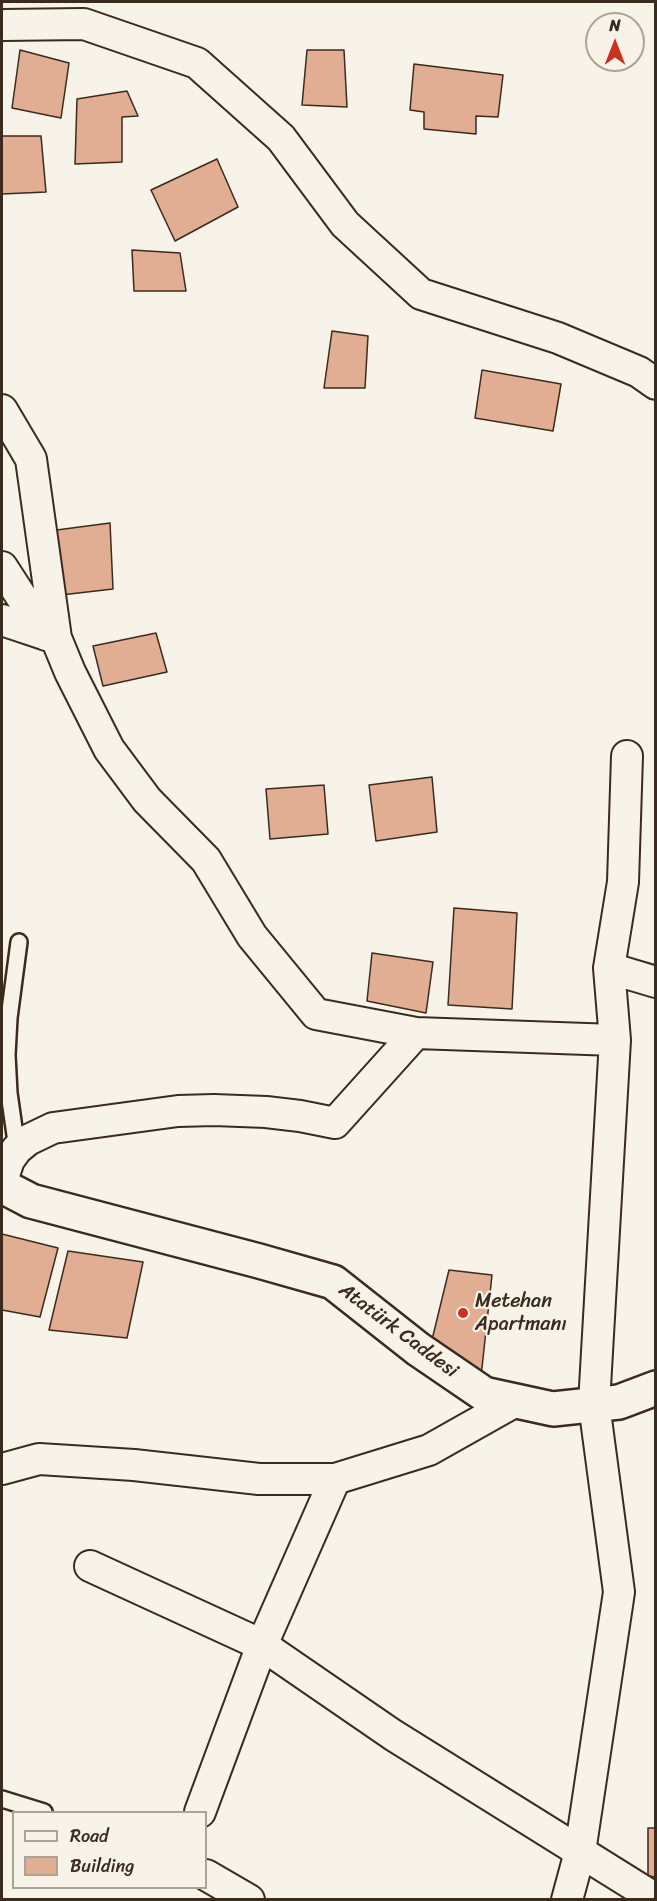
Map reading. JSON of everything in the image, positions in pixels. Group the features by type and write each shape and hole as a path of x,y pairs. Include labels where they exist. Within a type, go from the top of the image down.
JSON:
{"main road":[{"name":"Atatürk Caddesi","path":"2,1186 31,1201 333,1282 418,1348 484,1394 553,1409 619,1402 656,1388"}],"street":[{"path":"2,25 84,24 197,63 281,138 345,224 421,294 558,338 639,372 656,384"},
{"path":"2,410 31,459 51,637"},
{"path":"2,567 51,637 109,749 147,800 206,860 252,936 316,1014 416,1033 615,1040"},
{"path":"2,620 51,637"},
{"path":"567,1899 580,1852 619,1592 594,1404 615,1040 609,968 624,882 627,756"},
{"path":"609,968 656,982"},
{"path":"2,1180 9,1160 17,1149 34,1136 53,1128 178,1111 214,1110 266,1112 335,1123 416,1033"},
{"path":"2,1468 39,1459 134,1465 259,1479 335,1479 429,1450 516,1401"},
{"path":"200,1811 262,1645 335,1479"},
{"path":"90,1566 262,1645 393,1735 656,1899"},
{"path":"207,1876 249,1899"}],"lane":[{"path":"17,1149 9,1093 7,1055 9,1018 19,942"},
{"path":"2,1799 41,1811"}],"building":[{"path":"20,50 69,63 61,118 12,108"},
{"path":"307,50 344,50 347,107 302,105"},
{"path":"414,64 503,75 498,117 476,116 476,134 424,129 424,112 410,110"},
{"path":"127,91 138,116 122,117 122,162 75,164 77,99"},
{"path":"2,136 41,136 46,192 2,194"},
{"path":"217,159 238,207 175,241 151,190"},
{"path":"132,250 180,253 186,291 134,291"},
{"path":"332,331 368,336 365,388 324,388"},
{"path":"482,370 561,384 553,431 475,418"},
{"path":"110,523 113,589 61,595 49,531"},
{"path":"156,633 167,672 103,686 93,646"},
{"path":"432,777 437,832 376,841 369,785"},
{"path":"324,785 328,834 270,839 266,789"},
{"path":"454,908 517,913 512,1009 448,1005"},
{"path":"372,953 433,962 426,1013 367,1001"},
{"path":"2,1234 58,1248 40,1317 2,1310"},
{"path":"68,1251 143,1262 127,1338 49,1330"},
{"name":"Metehan Apartmanı","path":"449,1270 492,1275 480,1386 429,1352"},
{"path":"648,1828 656,1828 656,1877 648,1876"}],"place":[{"name":"Metehan Apartmanı","path":"463,1313"}]}
